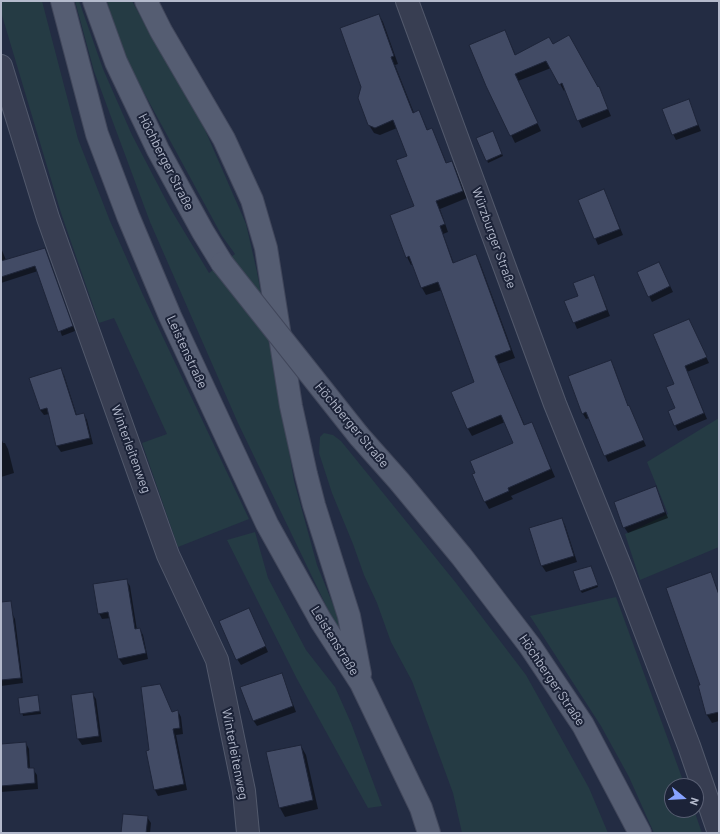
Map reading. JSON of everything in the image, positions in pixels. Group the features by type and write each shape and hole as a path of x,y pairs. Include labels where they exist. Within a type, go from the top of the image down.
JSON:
{"main road":[{"name":"Leistenstraße","path":"62,1 97,134 128,216 170,316 267,524 321,621 361,683 421,808 429,833"},
{"name":"Höchberger Straße","path":"94,1 116,62 158,150 203,232 222,263 359,436 414,498 462,557 530,646 583,726 640,833"},
{"name":"Leistenstraße","path":"146,1 161,31 224,139 252,200 266,248 291,406 306,474 314,505 349,616 361,683"}],"street":[{"name":"Würzburger Straße","path":"407,1 555,404 623,573 686,738 719,833"},
{"name":"Winterleitenweg","path":"1,66 48,218 168,555 217,660 244,791 248,833"}],"shaded area":[{"path":"1,1 42,1 78,139 110,221 143,295 249,519 178,547 142,443 167,434 114,318 99,323 61,213 1,12"},
{"path":"75,1 79,1 103,69 132,135 170,208 209,273 235,254 222,236 124,56 107,1 132,1 161,53 195,107 246,224 257,272 294,481 317,565 349,644 346,647 238,423 150,222 94,71"},
{"path":"719,418 719,547 640,580 625,534 668,514 647,462"},
{"path":"324,433 333,435 341,441 456,583 526,675 589,788 608,833 462,833 453,793 412,681 391,642 377,603 364,575 332,493 319,453 320,437"},
{"path":"255,532 268,578 306,650 335,687 351,723 382,806 368,808 297,679 227,540"},
{"path":"616,597 682,778 664,778 664,818 697,818 702,833 654,833 629,777 601,726 530,616"}],"building":[{"path":"379,14 394,56 391,57 413,113 419,110 427,130 432,128 446,163 452,161 463,191 436,201 445,224 440,226 453,263 476,254 511,350 495,356 524,425 532,422 551,469 508,488 509,491 484,502 472,474 475,473 470,461 513,443 501,415 467,429 451,392 474,382 438,282 421,288 409,256 406,258 390,215 414,206 396,160 407,156 393,120 375,128 368,125 358,98 361,87 340,28"},
{"path":"505,30 515,55 549,37 553,44 569,35 598,87 599,86 608,109 577,121 562,83 559,85 546,61 515,74 538,123 510,136 486,86 469,45"},
{"path":"689,99 698,125 672,135 662,109"},
{"path":"493,131 502,154 486,161 476,138"},
{"path":"604,189 620,229 594,239 578,200"},
{"path":"45,248 73,326 58,332 35,266 1,277 1,261"},
{"path":"659,262 670,286 648,297 637,272"},
{"path":"594,275 607,310 573,323 564,301 578,296 573,283"},
{"path":"689,319 707,357 685,366 704,413 674,426 668,411 675,408 666,387 674,384 653,334"},
{"path":"611,360 628,406 629,405 644,440 604,456 586,412 582,414 568,376"},
{"path":"61,368 76,415 84,413 90,438 56,446 47,408 40,410 29,378"},
{"path":"656,486 665,512 623,528 614,502"},
{"path":"562,518 574,556 541,566 529,528"},
{"path":"591,566 598,585 580,591 573,571"},
{"path":"711,572 719,595 719,712 706,715 698,685 700,685 666,588"},
{"path":"127,579 135,629 140,628 146,653 118,659 108,612 98,614 93,584"},
{"path":"11,601 21,678 1,680 1,602"},
{"path":"249,608 266,646 236,660 219,621"},
{"path":"282,673 293,706 253,721 240,687"},
{"path":"160,684 172,712 178,710 180,728 173,729 184,784 154,790 146,751 149,750 141,687"},
{"path":"93,692 99,736 77,739 71,695"},
{"path":"38,695 40,711 20,714 18,698"},
{"path":"26,742 28,768 34,768 35,783 1,786 1,744"},
{"path":"301,745 313,800 279,808 266,752"},
{"path":"123,814 148,816 146,833 121,833"}]}
